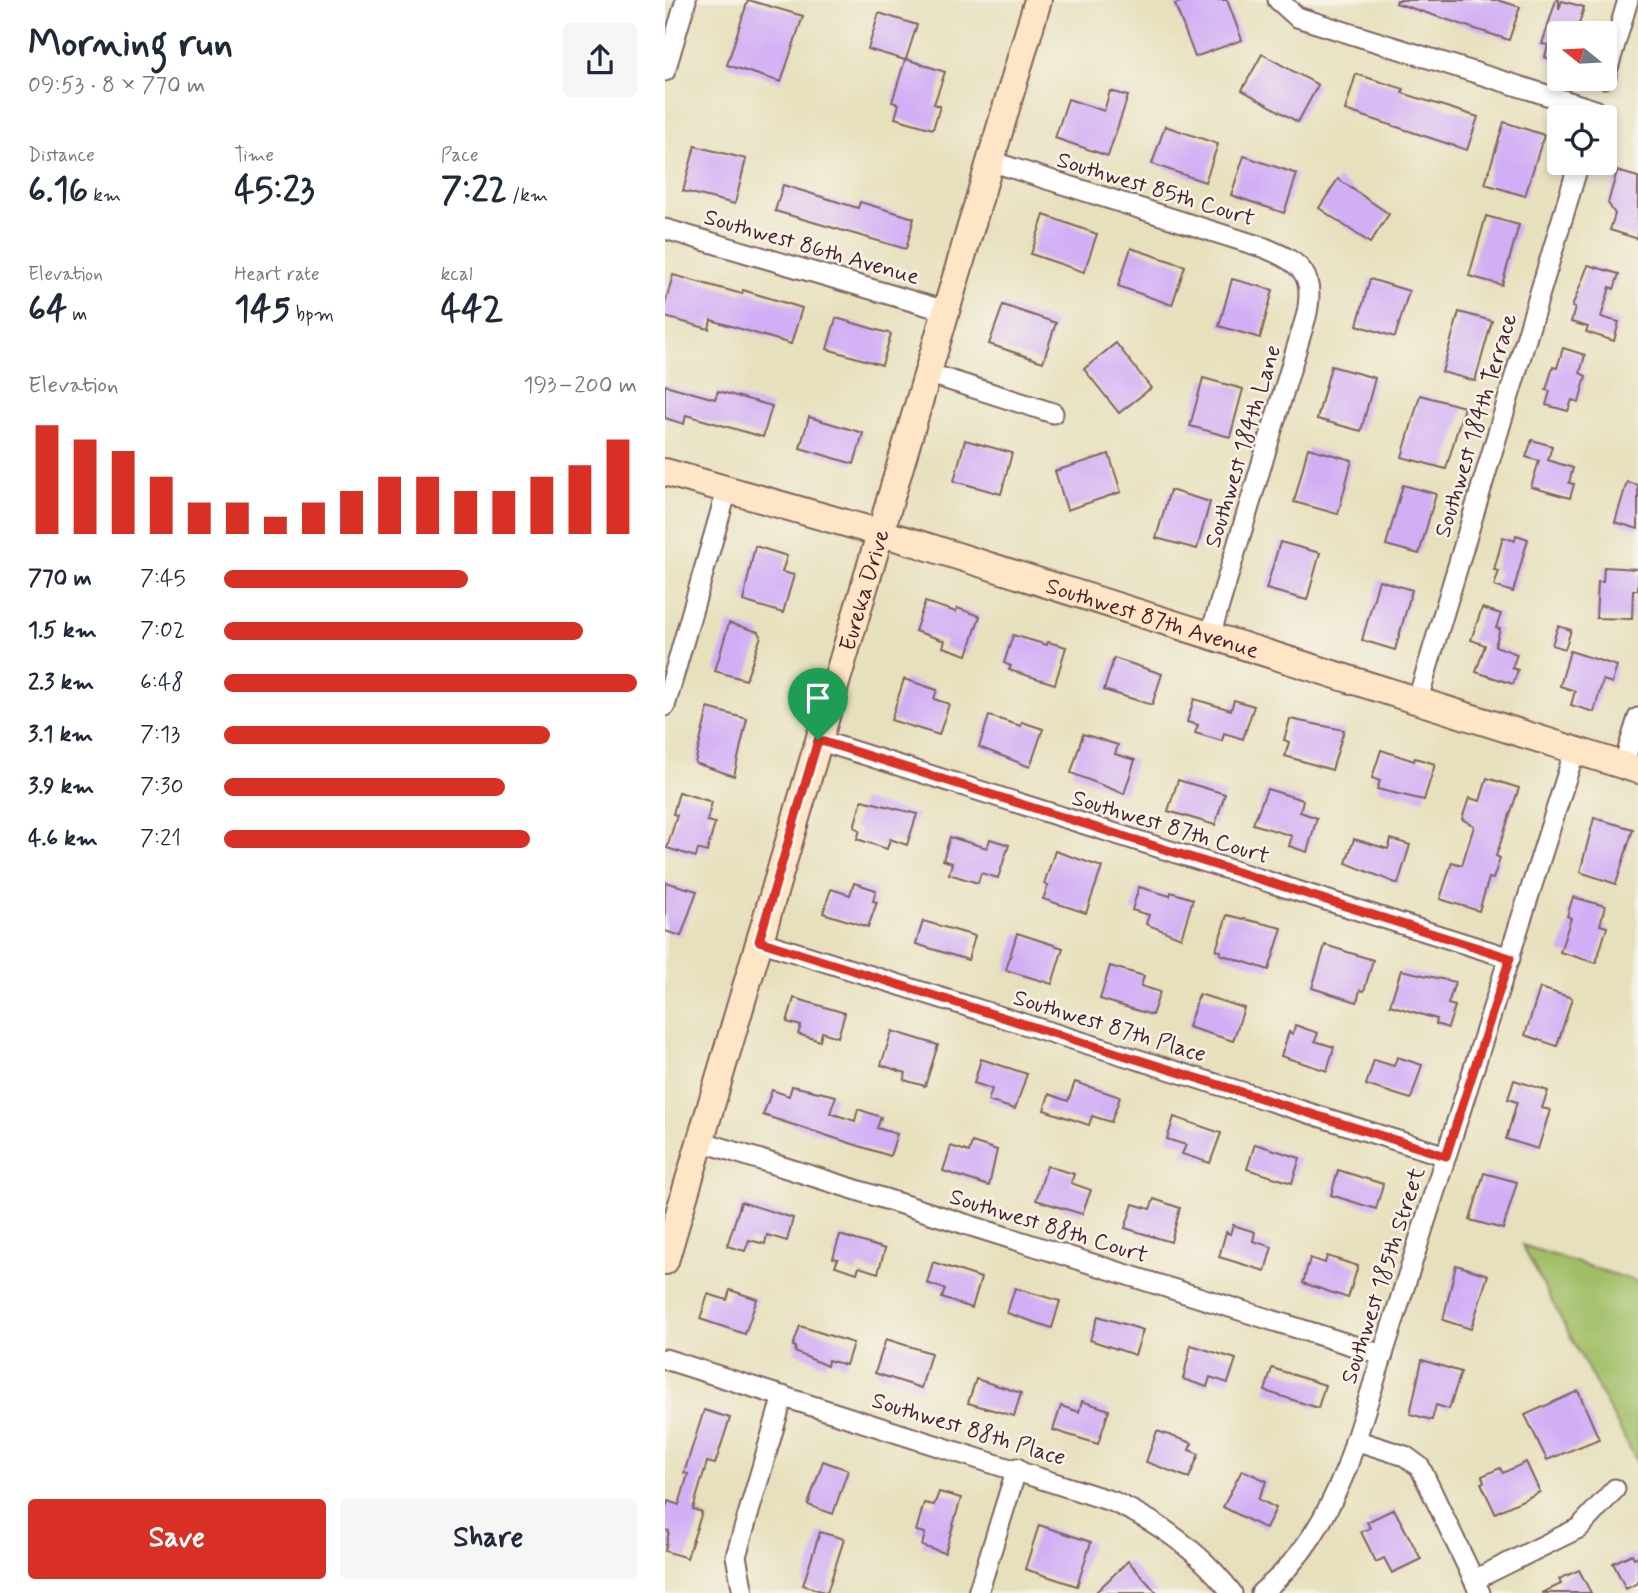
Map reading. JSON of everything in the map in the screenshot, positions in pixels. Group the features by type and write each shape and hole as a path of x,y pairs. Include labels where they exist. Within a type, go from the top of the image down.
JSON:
{"main road":[{"name":"Eureka Drive","path":"665,1261 1038,0"},
{"name":"Southwest 87th Avenue","path":"665,472 879,532 1631,768"}],"street":[{"path":"665,71 686,0"},
{"path":"1278,0 1297,17 1569,105"},
{"path":"1617,37 1628,0"},
{"name":"Southwest 85th Court","path":"990,162 1265,248 1289,258 1303,270"},
{"name":"Southwest 184th Terrace","path":"1417,702 1575,175"},
{"name":"Southwest 86th Avenue","path":"665,229 946,311"},
{"name":"Southwest 184th Lane","path":"1210,636 1306,317 1310,290 1303,270"},
{"path":"927,373 1053,413"},
{"path":"665,706 727,490"},
{"path":"1631,768 1638,718"},
{"name":"Southwest 87th Court","path":"818,740 1510,958"},
{"name":"Southwest 185th Street","path":"1261,1593 1299,1554 1318,1528 1338,1488 1383,1355 1575,751"},
{"name":"Southwest 87th Place","path":"759,941 1446,1156"},
{"name":"Southwest 88th Court","path":"700,1141 1383,1355"},
{"name":"Southwest 88th Place","path":"665,1359 1093,1493 1136,1512 1185,1545 1232,1593"},
{"path":"743,1593 736,1556 783,1396"},
{"path":"1355,1440 1405,1456 1420,1467 1477,1586 1579,1528 1615,1489"},
{"path":"978,1593 1017,1468"}],"green space":[{"path":"1522,1245 1638,1282 1638,1464"}],"building":[{"path":"748,0 803,16 781,82 727,65"},
{"path":"1186,0 1227,0 1242,40 1195,57 1175,4"},
{"path":"1397,0 1497,0 1520,7 1509,40 1396,3"},
{"path":"1556,0 1559,0 1559,9 1562,1 1584,7 1580,21 1549,21"},
{"path":"879,13 917,25 906,59 945,72 934,104 940,106 933,129 895,118 899,104 892,102 905,60 868,49"},
{"path":"1547,28 1547,45 1542,44"},
{"path":"1262,54 1318,85 1298,122 1242,90"},
{"path":"1356,74 1404,89 1402,93 1478,117 1467,150 1345,110"},
{"path":"1110,91 1128,96 1108,156 1055,138 1068,99 1104,111"},
{"path":"1504,122 1544,135 1525,196 1485,184"},
{"path":"1165,126 1218,144 1205,182 1152,164"},
{"path":"695,146 746,159 735,204 683,191"},
{"path":"1244,156 1297,174 1284,213 1231,195"},
{"path":"1617,171 1638,177 1638,239 1610,230 1615,214 1608,203"},
{"path":"1338,179 1389,214 1370,243 1319,208"},
{"path":"783,185 858,208 860,202 914,218 906,249 775,211"},
{"path":"1044,215 1097,234 1084,272 1031,254"},
{"path":"1486,216 1519,225 1502,285 1469,276"},
{"path":"1131,248 1185,266 1172,305 1118,286"},
{"path":"1588,265 1619,274 1614,289 1610,287 1601,317 1619,322 1614,341 1586,332 1588,327 1571,322 1575,308 1572,307"},
{"path":"673,275 742,294 743,290 802,308 791,344 711,320 709,329 665,317 665,304"},
{"path":"1232,279 1273,290 1260,338 1219,326"},
{"path":"1370,279 1409,291 1395,337 1357,325"},
{"path":"1003,305 1056,323 1043,362 989,344"},
{"path":"1459,312 1492,321 1475,381 1442,372"},
{"path":"836,318 891,334 882,365 827,349"},
{"path":"1116,343 1151,388 1119,413 1084,369"},
{"path":"1563,348 1585,355 1580,373 1586,376 1579,402 1572,400 1568,411 1546,405 1550,391 1546,390 1553,367 1557,368"},
{"path":"1331,366 1375,378 1361,431 1317,419"},
{"path":"1203,378 1243,389 1230,437 1190,426"},
{"path":"665,385 715,399 718,391 772,406 763,437 686,415 684,424 665,418"},
{"path":"1420,395 1464,407 1446,469 1402,457"},
{"path":"809,417 863,433 854,464 800,448"},
{"path":"965,440 1012,453 1001,494 954,481"},
{"path":"1532,440 1552,446 1548,460 1573,468 1569,483 1574,484 1570,498 1531,487 1539,461 1526,457"},
{"path":"1308,448 1352,460 1338,514 1294,502"},
{"path":"1109,454 1121,492 1067,510 1055,471"},
{"path":"1627,482 1638,485 1638,529 1615,522"},
{"path":"1403,485 1436,494 1419,554 1386,545"},
{"path":"1170,490 1210,502 1197,549 1156,538"},
{"path":"1516,535 1528,539 1513,592 1494,586 1499,571 1494,570 1503,537 1515,541"},
{"path":"1280,542 1320,553 1307,600 1266,589"},
{"path":"755,546 787,556 782,572 794,575 783,613 743,601"},
{"path":"1604,567 1638,569 1638,590 1633,590 1632,619 1596,618 1598,582 1603,582"},
{"path":"1379,580 1412,590 1395,650 1362,640"},
{"path":"925,602 980,616 967,655 943,647 945,641 915,631"},
{"path":"1482,608 1501,614 1496,628 1500,629 1495,646 1517,654 1512,668 1518,670 1513,684 1476,672 1485,645 1471,640"},
{"path":"729,623 759,632 761,636 746,680 715,671"},
{"path":"1558,626 1571,630 1565,649 1552,645"},
{"path":"1013,635 1047,645 1048,642 1066,647 1055,684 1009,670 1011,666 1004,663"},
{"path":"1570,651 1617,666 1612,683 1603,680 1594,712 1571,705 1575,691 1560,686"},
{"path":"1114,658 1162,674 1152,705 1104,690"},
{"path":"904,679 937,690 934,699 949,704 939,735 891,720"},
{"path":"1194,699 1231,710 1234,700 1254,706 1243,739 1224,733 1222,741 1195,733 1198,725 1187,722"},
{"path":"708,708 747,719 734,776 695,763"},
{"path":"989,716 1021,726 1022,722 1043,729 1030,767 979,747"},
{"path":"1290,719 1344,730 1332,770 1285,756 1289,742 1284,740"},
{"path":"1083,734 1118,745 1115,754 1135,760 1124,794 1071,773"},
{"path":"1381,750 1414,761 1415,758 1435,764 1424,800 1377,789 1380,781 1372,778"},
{"path":"1487,778 1519,788 1496,856 1500,858 1493,879 1489,878 1479,911 1440,899 1452,862 1462,865 1474,826 1462,819 1469,798 1480,801"},
{"path":"1178,780 1225,794 1215,825 1168,811"},
{"path":"1267,789 1303,800 1300,812 1317,818 1307,852 1289,846 1292,836 1253,824"},
{"path":"679,792 712,802 707,821 715,823 707,852 698,849 696,857 667,848 677,815 673,814"},
{"path":"862,800 917,814 907,845 890,839 887,849 857,839 860,830 854,827"},
{"path":"1594,818 1633,829 1616,884 1580,872"},
{"path":"950,837 987,848 990,839 1009,845 998,878 981,873 978,883 949,874 952,863 943,860"},
{"path":"1354,839 1388,849 1391,839 1410,845 1398,884 1346,863"},
{"path":"1055,851 1102,867 1086,913 1043,899 1048,886 1044,884"},
{"path":"665,882 697,891 681,936 665,931"},
{"path":"854,883 876,890 873,901 877,902 868,927 823,913 831,889 850,895"},
{"path":"1139,887 1193,899 1181,938 1146,924 1149,915 1132,910"},
{"path":"1573,897 1605,906 1600,925 1607,927 1596,963 1560,952 1571,918 1567,916"},
{"path":"1227,915 1282,928 1269,970 1220,954 1221,951 1216,950"},
{"path":"923,921 975,936 968,960 916,944"},
{"path":"1017,933 1063,948 1052,984 1006,970"},
{"path":"1325,945 1373,960 1364,991 1360,990 1357,1002 1312,988"},
{"path":"1110,966 1144,976 1141,986 1160,992 1152,1015 1100,999"},
{"path":"1401,970 1455,982 1448,1004 1455,1006 1448,1028 1436,1024 1437,1019 1390,1005"},
{"path":"1540,988 1572,998 1557,1046 1525,1035"},
{"path":"1199,994 1244,1008 1233,1041 1188,1027"},
{"path":"794,998 845,1013 838,1037 822,1032 820,1041 798,1034 801,1026 787,1022"},
{"path":"1295,1025 1318,1033 1315,1041 1334,1047 1327,1071 1281,1056 1289,1032 1293,1034"},
{"path":"892,1031 938,1045 925,1086 904,1080 906,1073 881,1065"},
{"path":"1397,1057 1422,1065 1411,1099 1366,1085 1374,1060 1394,1066"},
{"path":"981,1059 1027,1074 1015,1109 988,1101 992,1089 974,1083"},
{"path":"1514,1080 1548,1091 1542,1108 1550,1110 1538,1149 1506,1139 1517,1102 1508,1099"},
{"path":"1075,1082 1120,1097 1111,1122 1092,1116 1089,1125 1044,1110 1049,1094 1068,1101"},
{"path":"792,1086 836,1096 830,1113 855,1121 858,1109 881,1117 877,1128 897,1134 890,1156 763,1115 772,1090 789,1096"},
{"path":"1174,1117 1221,1133 1210,1163 1182,1154 1186,1145 1167,1139"},
{"path":"972,1142 997,1150 989,1186 943,1171 951,1146 969,1152"},
{"path":"1255,1144 1300,1158 1292,1183 1247,1169"},
{"path":"1047,1166 1074,1174 1071,1183 1091,1190 1082,1214 1036,1200"},
{"path":"1338,1170 1383,1184 1376,1209 1331,1195"},
{"path":"1484,1173 1517,1182 1503,1229 1470,1220"},
{"path":"1154,1199 1180,1208 1171,1242 1125,1228 1133,1204 1150,1209"},
{"path":"741,1202 793,1218 787,1241 767,1235 765,1244 749,1240 745,1251 727,1246"},
{"path":"1233,1225 1255,1232 1253,1241 1272,1247 1265,1271 1219,1257 1226,1232 1230,1234"},
{"path":"840,1235 885,1249 878,1273 859,1267 857,1273 835,1266 838,1259 833,1258"},
{"path":"1327,1256 1358,1266 1348,1298 1303,1283 1310,1258 1325,1263"},
{"path":"933,1262 981,1278 972,1308 942,1298 945,1289 927,1283"},
{"path":"1456,1265 1488,1275 1471,1329 1443,1320"},
{"path":"1015,1288 1060,1301 1052,1328 1007,1313"},
{"path":"730,1290 757,1299 745,1334 700,1319 708,1294 727,1300"},
{"path":"1098,1316 1143,1330 1135,1355 1090,1340"},
{"path":"800,1326 853,1343 846,1365 828,1360 827,1366 795,1352 796,1347 793,1346"},
{"path":"886,1339 931,1353 921,1388 875,1373"},
{"path":"1191,1345 1236,1359 1228,1383 1210,1377 1207,1387 1183,1379"},
{"path":"1422,1360 1461,1372 1449,1409 1436,1405 1432,1420 1410,1414"},
{"path":"1272,1368 1325,1385 1318,1408 1265,1391"},
{"path":"976,1379 1021,1393 1014,1416 968,1403"},
{"path":"1578,1391 1599,1439 1547,1460 1525,1415"},
{"path":"1082,1401 1109,1410 1098,1444 1053,1430 1061,1406 1079,1412"},
{"path":"704,1410 730,1418 715,1464 707,1462 693,1509 702,1512 687,1558 665,1551 669,1531 665,1530 665,1511 668,1501 679,1505 688,1474 684,1473"},
{"path":"1157,1431 1192,1443 1189,1450 1199,1454 1189,1478 1146,1462"},
{"path":"823,1461 848,1470 833,1514 808,1505"},
{"path":"1526,1462 1540,1492 1495,1513 1481,1483 1484,1482 1482,1476 1500,1468 1503,1473"},
{"path":"1242,1470 1267,1481 1258,1499 1276,1508 1266,1529 1223,1507"},
{"path":"939,1492 961,1498 945,1553 922,1546 925,1533 916,1531 924,1503 934,1505"},
{"path":"1394,1509 1421,1559 1392,1573 1384,1558 1376,1562 1361,1532 1370,1528 1367,1522"},
{"path":"1039,1525 1091,1542 1077,1586 1025,1569"},
{"path":"820,1532 844,1539 827,1593 803,1585"},
{"path":"1632,1554 1634,1558 1638,1556 1638,1583 1626,1589 1613,1563"},
{"path":"1128,1561 1157,1593 1095,1593"},
{"path":"1579,1570 1591,1593 1542,1593 1561,1584 1559,1579"}],"route":[{"path":"818,740 1510,958 1446,1156 759,941 818,740"}]}
